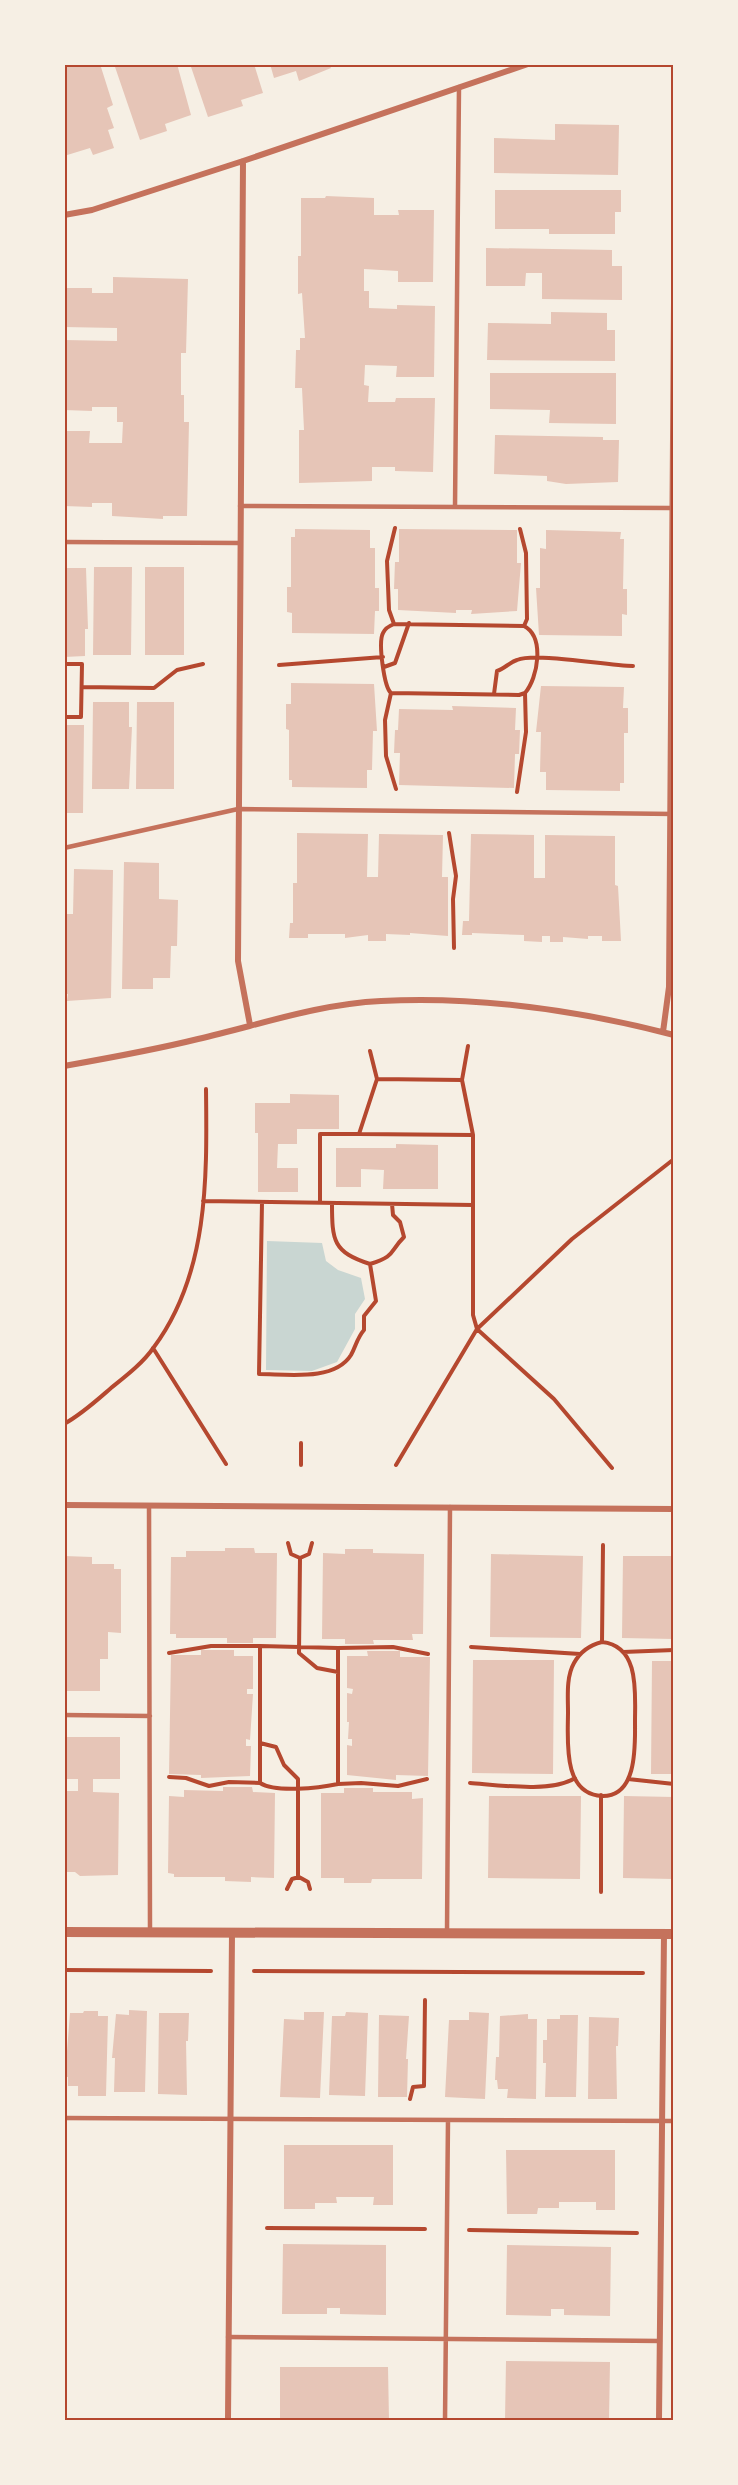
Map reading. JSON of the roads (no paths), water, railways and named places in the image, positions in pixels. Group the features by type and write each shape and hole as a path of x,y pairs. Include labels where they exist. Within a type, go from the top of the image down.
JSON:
{"street":[{"path":"64,215 92,210 243,161 528,64"},
{"path":"243,161 238,960 250,1025"},
{"path":"663,1032 669,987 672,813 671,508 674,302"},
{"path":"64,1066 166,1047 302,1012 380,1001 469,1000 594,1016 674,1035"},
{"path":"64,1505 674,1509"},
{"path":"64,1932 669,1934 663,1973 659,2421"},
{"path":"228,2421 232,1933"}],"lane":[{"path":"455,507 459,87"},
{"path":"240,506 671,508"},
{"path":"64,542 240,543"},
{"path":"64,848 238,809 672,813"},
{"path":"148,1506 150,1932"},
{"path":"447,1933 450,1507"},
{"path":"64,1715 150,1716"},
{"path":"64,2118 674,2121"},
{"path":"446,2421 448,2120"},
{"path":"228,2337 660,2341"}]}
